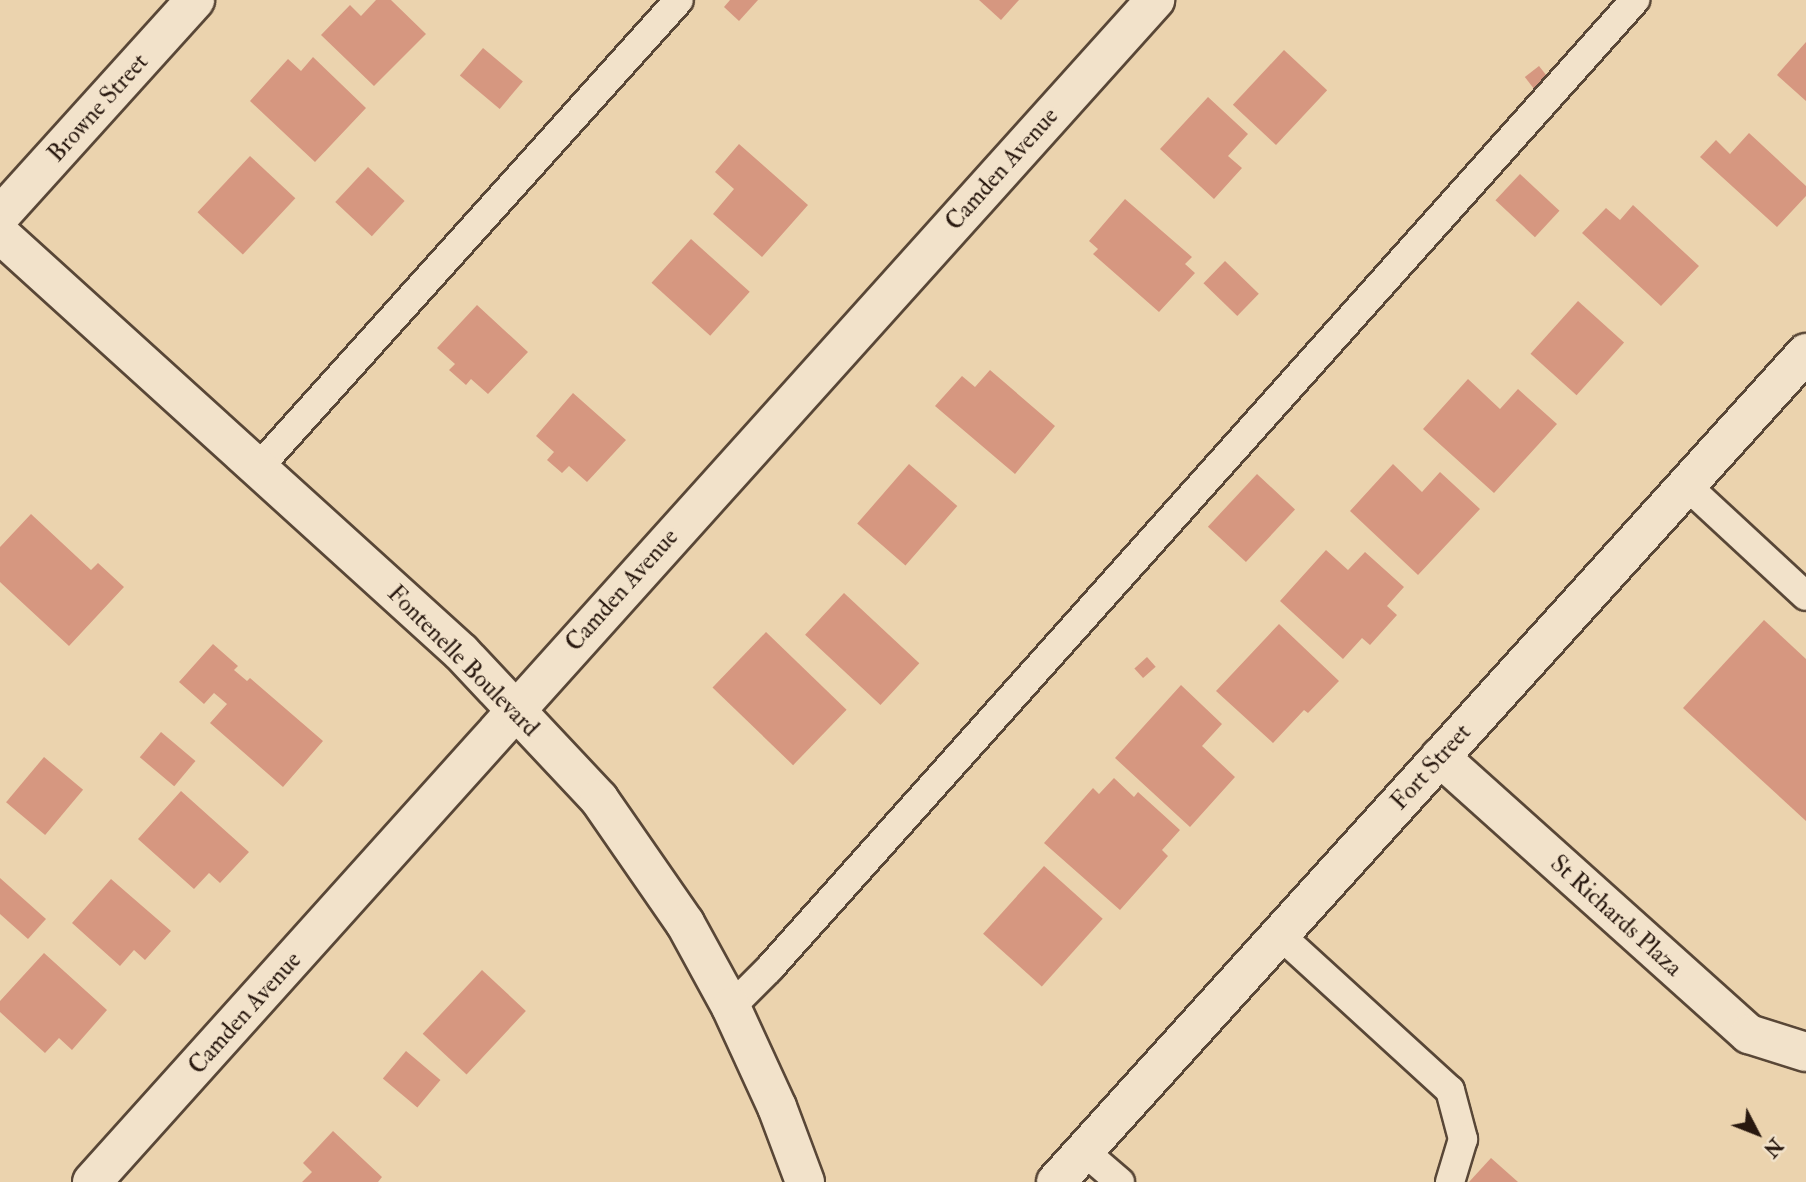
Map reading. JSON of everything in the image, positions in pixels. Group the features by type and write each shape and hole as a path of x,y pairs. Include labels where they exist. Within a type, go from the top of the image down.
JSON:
{"street":[{"name":"Browne Street","path":"0,216 195,0"},
{"name":"Camden Avenue","path":"92,1182 516,712 562,656 1155,0"},
{"name":"Fontenelle Boulevard","path":"0,234 461,652 599,799 622,828 685,923 731,1007 777,1107 805,1182"},
{"name":"Fort Street","path":"1056,1182 1806,352"},
{"name":"St Richards Plaza","path":"1440,757 1749,1034 1806,1052"}],"lane":[{"path":"258,468 679,0"},
{"path":"731,1007 769,970 1635,0"},
{"path":"1686,485 1806,596"},
{"path":"1280,935 1450,1090 1463,1139 1450,1182"},
{"path":"1085,1152 1120,1182"}],"building":[{"path":"376,0 391,0 426,34 374,86 321,35 350,5 361,16"},
{"path":"730,0 758,0 739,21 724,7"},
{"path":"979,0 1019,0 1001,20"},
{"path":"1806,42 1806,101 1777,75"},
{"path":"483,48 523,81 500,109 460,76"},
{"path":"1284,50 1327,90 1276,145 1233,105"},
{"path":"313,57 366,108 315,162 250,101 288,59 301,71"},
{"path":"1539,66 1549,79 1535,90 1525,77"},
{"path":"1208,97 1248,134 1228,156 1242,168 1214,199 1160,149"},
{"path":"1749,133 1806,186 1806,196 1777,227 1700,157 1716,140 1730,154"},
{"path":"739,144 808,205 762,257 713,214 734,189 715,172"},
{"path":"250,156 295,198 243,255 197,212"},
{"path":"368,167 405,201 372,236 335,202"},
{"path":"1520,174 1559,211 1535,237 1495,200"},
{"path":"1125,199 1192,257 1185,264 1195,273 1159,312 1093,254 1098,249 1089,241"},
{"path":"1633,205 1699,266 1661,306 1582,233 1606,208 1620,220"},
{"path":"691,239 750,292 710,336 652,283"},
{"path":"1225,261 1259,294 1237,316 1203,283"},
{"path":"1578,301 1624,342 1577,395 1530,354"},
{"path":"477,305 528,352 488,394 471,379 466,385 449,370 455,364 437,348"},
{"path":"990,370 1055,426 1015,474 935,406 962,376 975,387"},
{"path":"1468,379 1500,409 1518,389 1557,424 1494,493 1423,429"},
{"path":"573,393 626,440 587,482 569,466 562,473 547,460 554,452 536,436"},
{"path":"909,464 957,506 905,566 857,524"},
{"path":"1393,464 1422,492 1440,472 1480,509 1418,575 1350,511"},
{"path":"1257,474 1295,509 1246,562 1208,527"},
{"path":"31,514 91,570 98,563 124,587 69,646 0,582 0,547"},
{"path":"1326,550 1348,570 1365,552 1404,587 1387,606 1397,615 1370,645 1362,638 1343,659 1280,601"},
{"path":"844,593 919,663 880,705 805,635"},
{"path":"1764,620 1806,659 1806,821 1683,708"},
{"path":"1279,624 1339,681 1308,713 1304,710 1273,743 1216,691"},
{"path":"766,632 847,710 793,765 713,687"},
{"path":"213,644 238,666 234,670 247,681 250,678 323,741 283,787 210,723 227,704 214,693 204,704 179,682"},
{"path":"1147,657 1156,667 1143,678 1134,668"},
{"path":"1181,685 1222,724 1202,746 1235,777 1190,827 1115,758"},
{"path":"161,732 195,761 174,786 140,757"},
{"path":"44,757 83,790 45,835 6,802"},
{"path":"1114,778 1134,797 1138,792 1180,830 1162,850 1168,856 1120,910 1044,843 1093,788 1099,794"},
{"path":"181,791 249,852 220,883 209,873 194,889 138,839"},
{"path":"1044,866 1103,919 1042,986 983,934"},
{"path":"0,878 46,919 28,939 0,914"},
{"path":"111,879 171,931 145,960 134,950 120,966 72,923"},
{"path":"44,953 107,1010 72,1050 59,1038 45,1053 0,1012 0,1001"},
{"path":"482,970 526,1011 467,1075 423,1034"},
{"path":"406,1051 440,1080 417,1108 383,1079"},
{"path":"333,1131 382,1177 378,1182 302,1182 312,1172 303,1163"},
{"path":"1491,1158 1518,1182 1469,1182"}]}
